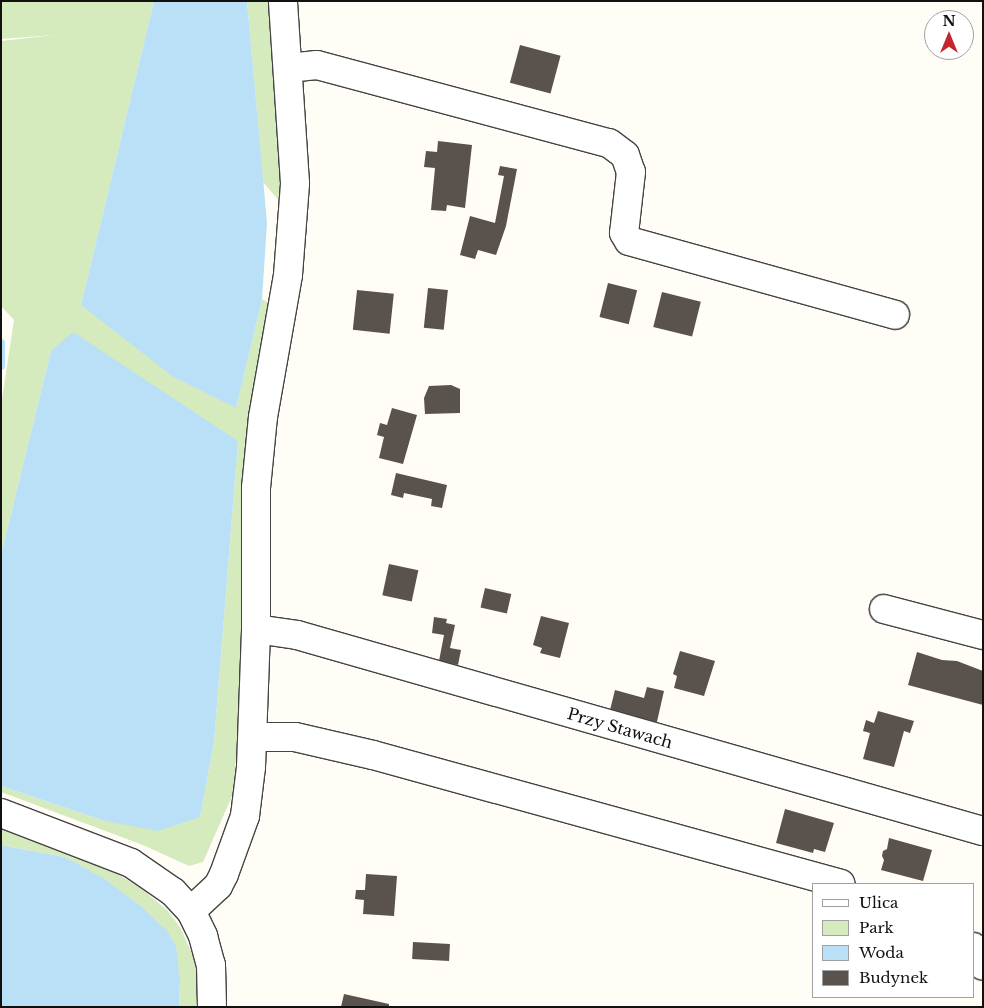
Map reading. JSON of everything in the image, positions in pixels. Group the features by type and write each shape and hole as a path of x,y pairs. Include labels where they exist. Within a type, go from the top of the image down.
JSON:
{"street":[{"path":"191,912 218,886 238,840 248,797 253,736 256,628 255,521 258,464 263,417 288,275 294,218 295,183 283,1"},
{"path":"288,68 317,65 609,142 625,155 631,172 624,233 629,241 895,315"},
{"path":"884,609 983,635"},
{"name":"Przy Stawach","path":"256,628 297,635 983,831"},
{"path":"253,736 295,737 373,755 837,883"},
{"path":"1,813 131,863 163,884 191,912 204,936 210,957 213,980 212,1007"},
{"path":"974,949 983,966"}],"green space":[{"path":"1,1 154,1 81,305 236,407 262,299 274,306 233,794 203,862 189,866 143,845 1,792 1,786 105,821 200,817 214,742 238,441 51,351 1,555 1,406 14,320 1,306 1,41 55,35 1,39"},
{"path":"247,1 268,1 282,204 263,182"},
{"path":"1,826 116,873 142,889 168,911 180,927 194,958 199,985 197,1007 179,1007 180,982 65,857 1,845"}],"water":[{"path":"154,1 247,1 267,223 262,299 236,408 172,376 81,305"},
{"path":"73,332 238,441 214,742 200,817 158,831 105,821 1,786 1,555 51,351"},
{"path":"1,845 65,857 103,878 142,907 167,931 176,946 180,982 179,1007 1,1007"}],"building":[{"path":"520,45 561,56 550,94 510,83"},
{"path":"438,141 472,145 465,208 447,205 446,211 431,210 435,168 424,167 426,151 437,152"},
{"path":"500,166 517,169 506,226 496,255 478,250 475,259 460,255 470,216 495,223 504,176 498,175"},
{"path":"608,283 637,290 629,324 600,317"},
{"path":"428,288 448,290 444,330 424,328"},
{"path":"357,290 394,294 390,334 353,330"},
{"path":"662,292 701,302 692,337 653,327"},
{"path":"451,385 460,389 460,413 425,414 424,398 429,386"},
{"path":"392,408 417,415 403,464 379,458 384,437 377,435 380,423 387,425"},
{"path":"396,473 447,485 442,508 431,506 432,499 404,493 403,498 391,495"},
{"path":"389,564 418,570 412,602 382,595"},
{"path":"485,588 511,594 507,614 481,607"},
{"path":"541,616 569,623 560,658 540,653 542,648 533,645"},
{"path":"434,617 447,619 446,623 455,625 450,648 461,650 458,665 439,661 444,635 432,633"},
{"path":"680,651 715,661 704,696 674,688 677,676 673,674"},
{"path":"917,652 942,660 957,661 983,671 983,705 908,685"},
{"path":"647,687 664,691 656,726 609,714 615,690 644,698"},
{"path":"878,711 914,721 910,733 904,731 894,767 863,759 870,733 863,731 866,720 874,723"},
{"path":"785,809 834,823 825,852 814,849 813,853 776,843"},
{"path":"889,838 932,850 923,881 881,870 884,860 882,856 883,851 887,849"},
{"path":"366,874 397,876 394,916 363,914 364,900 355,899 356,890 365,890"},
{"path":"413,942 450,944 449,961 412,959"},
{"path":"344,994 389,1004 389,1007 341,1007"}],"waterway":[{"path":"1,343 1,366"}]}
